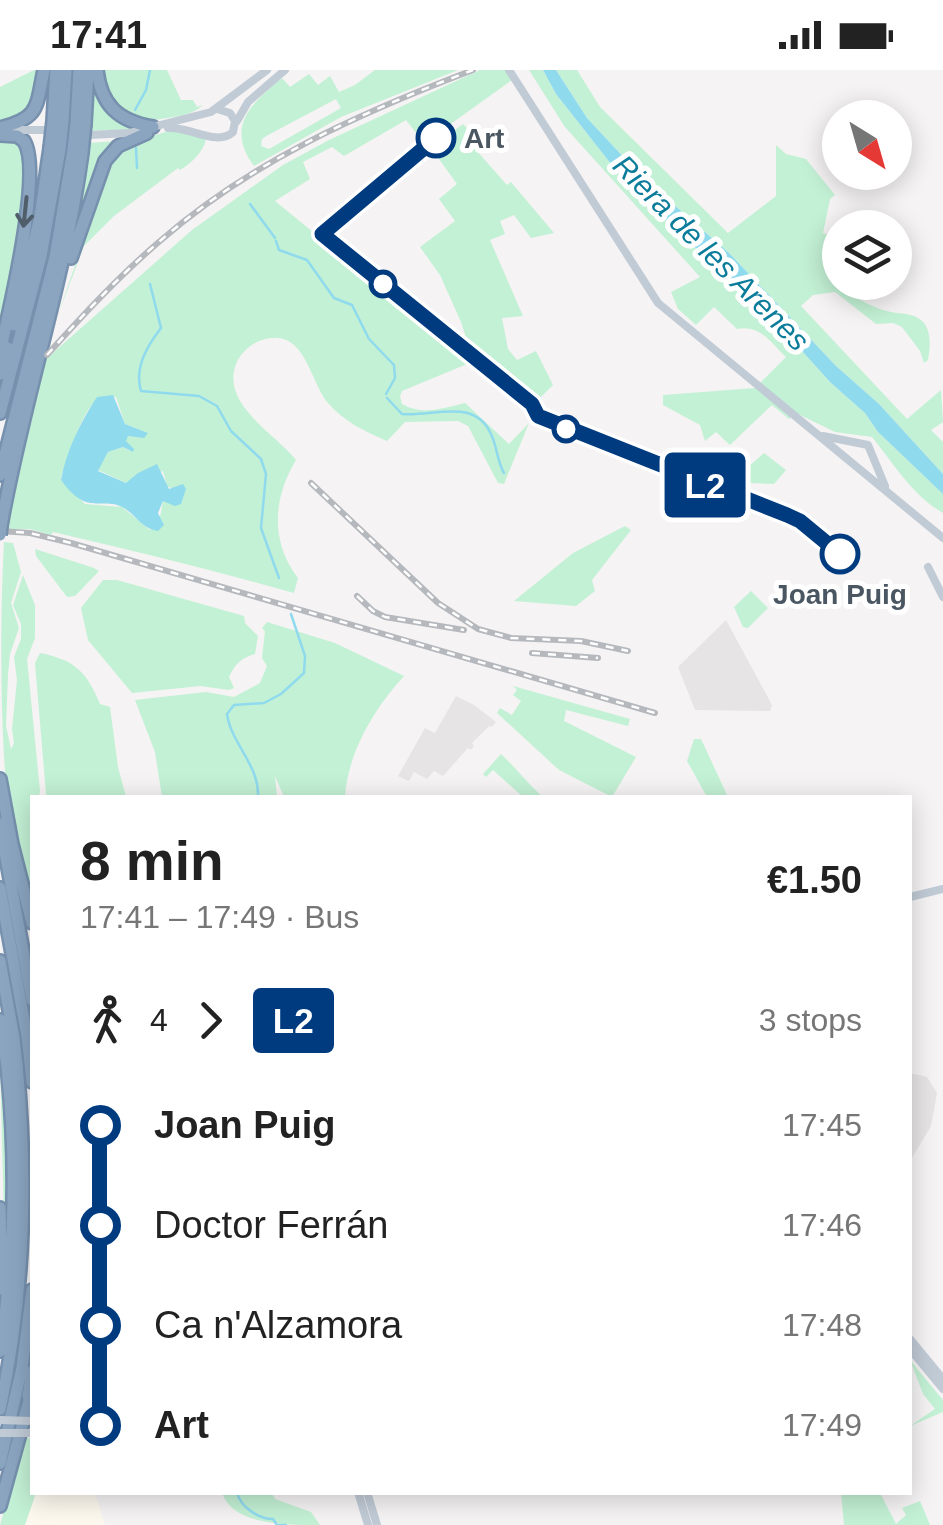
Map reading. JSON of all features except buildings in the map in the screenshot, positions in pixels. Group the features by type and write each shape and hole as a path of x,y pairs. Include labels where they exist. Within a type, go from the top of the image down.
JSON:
{"highway":[{"path":"0,132 30,116 44,70"},
{"path":"0,474 55,256 68,136 56,70"},
{"path":"49,324 70,231 66,70"},
{"path":"0,413 41,256 79,70"},
{"path":"0,374 88,70"},
{"path":"97,70 100,90 113,112 150,130"},
{"path":"0,535 16,440 49,324 105,161 118,146 150,130"},
{"path":"0,132 24,141 30,164 20,252 0,352"},
{"path":"0,779 30,914"},
{"path":"0,824 30,989"},
{"path":"0,888 24,1169 22,1251 0,1409"},
{"path":"0,960 17,1061 10,1285 0,1351"},
{"path":"0,1020 15,1040"},
{"path":"0,1208 0,1318"},
{"path":"0,1463 22,1368 30,1306"},
{"path":"0,1506 29,1418"}],"main road":[{"path":"210,136 205,124 214,111 268,70"},
{"path":"0,132 68,136 185,128 226,138 248,102 285,70"},
{"path":"509,70 638,276 665,310 940,535"},
{"path":"150,130 214,111 230,113 235,126"},
{"path":"812,432 833,440 868,445 890,494"},
{"path":"851,464 848,450 858,442"},
{"path":"851,464 867,466 873,456"},
{"path":"933,521 940,535"},
{"path":"923,531 940,535"},
{"path":"928,567 943,597"},
{"path":"912,897 943,889"},
{"path":"912,1342 943,1379"},
{"path":"912,1352 943,1389"},
{"path":"0,1420 29,1418"},
{"path":"0,1432 30,1433"},
{"path":"359,1495 368,1525"},
{"path":"368,1495 377,1525"}],"shaded area":[{"path":"726,620 772,705 770,711 695,710 678,667"},
{"path":"456,696 496,722 443,776 434,771 427,779 414,772 409,781 398,776 425,728 435,733"},
{"path":"912,1073 927,1077 937,1093 931,1126 912,1158"},
{"path":"32,1495 96,1495 105,1525 21,1525"}],"green space":[{"path":"41,70 28,112 24,117 0,123 0,87"},
{"path":"94,70 97,90 140,129 89,131"},
{"path":"101,70 167,70 181,100 193,100 197,107 203,105 191,113 167,118 130,116 109,95"},
{"path":"375,70 458,70 341,117 254,166 242,139 242,127 260,97 282,78 290,87 309,74 318,85 330,76 339,92","holes":["336,99 341,108 269,149 261,146 268,135"]},
{"path":"480,70 506,70 512,80 424,143 406,120 344,156 332,147 303,162 310,179 275,201 472,362 402,391 402,404 425,410 465,403 509,444 529,423 504,484 498,483 468,426 458,421 405,422 387,441 348,421 321,393 297,348 276,338 262,340 245,350 235,367 233,381 244,407 296,460 283,489 278,520 283,550 298,578 294,593 53,532 51,535 30,529 7,529 26,422 46,359 192,230 283,165","holes":["116,397 125,424 148,433 128,436 125,440 130,451 123,447 108,452 98,470 126,483 163,471 167,486 177,486 163,501 160,517 150,530 122,507 85,504 61,479 79,428 93,404"]},
{"path":"529,70 543,70 556,94 626,183 710,259 723,276 763,308 831,383 865,413 878,432 943,494 943,513 913,488 872,437 835,432 796,413 789,419 772,405 730,445 716,432 705,441 700,425 663,405 663,395 755,388 786,357 752,329 737,329 714,307 696,325 678,309 671,292 700,277 565,127"},
{"path":"556,70 577,70 600,107 728,233 776,196 776,145 786,154 806,159 822,179 822,190 831,190 835,195 828,210 822,210 822,294 813,295 801,306 907,419 941,390 943,422 931,430 943,442 943,474 729,253 641,176 587,118"},
{"path":"463,124 474,135 476,150 507,185 511,182 554,233 531,238 514,215 500,221 505,234 490,240 523,316 502,318 508,349 517,360 536,351 553,385 536,402 469,347 440,275 420,247 455,221 439,199 457,184 431,148"},
{"path":"169,131 206,140 192,161 114,216 84,246 58,315 112,158 132,142"},
{"path":"118,141 74,241 88,143"},
{"path":"0,142 20,144 27,170 0,332"},
{"path":"845,300 862,300 922,321 929,334 928,360 924,363 902,327 876,324"},
{"path":"764,453 786,470 774,484 751,483 741,492 733,489 730,483"},
{"path":"625,526 631,530 592,580 595,591 576,606 514,601 573,553"},
{"path":"4,542 13,543 21,572 11,603 19,628 8,675 6,726 11,749 17,680 14,657 21,639 21,624 13,605 23,575 35,605 35,638 27,659 40,791 39,795 30,795 30,901 7,797 2,604"},
{"path":"35,549 99,571 75,596 67,597 36,556"},
{"path":"103,580 117,580 244,616 245,623 258,636 255,654 239,662 229,677 234,688 200,686 132,693 88,640 81,608"},
{"path":"751,591 768,608 748,628 743,627 734,607"},
{"path":"267,622 335,643 404,676 364,732 351,764 345,795 283,795 275,776 277,795 162,795 155,752 135,700 206,692 234,697 260,683 267,666 262,658 262,628"},
{"path":"40,653 78,668 100,704 110,707 125,795 46,795 35,663"},
{"path":"513,686 630,719 628,726 566,710 564,721 636,757 613,795 559,770 497,713 500,708 512,715 521,701 513,695 517,690"},
{"path":"694,739 701,739 727,795 706,795 687,761"},
{"path":"501,754 541,795 521,795 493,770 486,777 483,774"},
{"path":"0,1059 8,1161 5,1263"},
{"path":"912,1362 943,1400 943,1412 912,1425 935,1409 923,1394"},
{"path":"25,1438 30,1438 30,1495 35,1495 25,1525 0,1525"},
{"path":"223,1495 273,1495 311,1512 320,1525 262,1521 237,1512"},
{"path":"841,1495 881,1495 896,1524 906,1515 902,1508 920,1501 930,1525 844,1525"}],"water":[{"name":"Riera de les Arenes","path":"543,70 556,70 587,118 641,176 729,253 836,366 879,404 943,474 943,494 878,432 865,413 831,383 763,308 723,276 710,259 626,183 556,94"},
{"path":"113,395 125,424 148,433 144,438 128,436 126,441 133,452 123,447 108,452 98,471 126,483 157,464 169,489 183,484 186,489 181,504 163,501 158,513 164,525 158,531 116,505 79,499 61,480 70,447 91,406 97,397"}],"waterway":[{"path":"135,110 146,90 150,70"},
{"path":"136,148 137,168"},
{"path":"250,204 275,238"},
{"path":"276,241 279,250 307,260 334,298 352,305 369,339 394,365 395,378 386,394"},
{"path":"150,284 161,328 143,358 139,374 141,391 199,396 217,406 231,431 261,459 266,474 261,528 279,578"},
{"path":"387,398 402,414 452,411 474,416 491,434 504,473"},
{"path":"258,795 255,775 227,714 234,705 264,703 281,694 304,673 305,656 291,614"},
{"path":"238,1495 246,1507 273,1519 277,1525"},
{"path":"279,1525 286,1525"}],"railway":[{"path":"47,355 145,254 232,187 349,122 473,70"},
{"path":"311,483 438,603 478,629 511,638 581,641 628,651"},
{"path":"0,531 30,533 71,543 655,713"},
{"path":"357,596 385,617 464,630"},
{"path":"532,653 598,658"}],"bus line":[{"name":"L2","path":"436,138 322,234 532,404 538,416 787,515 840,554"}],"place":[{"name":"Art","path":"436,138"},
{"name":"Joan Puig","path":"840,554"}]}
